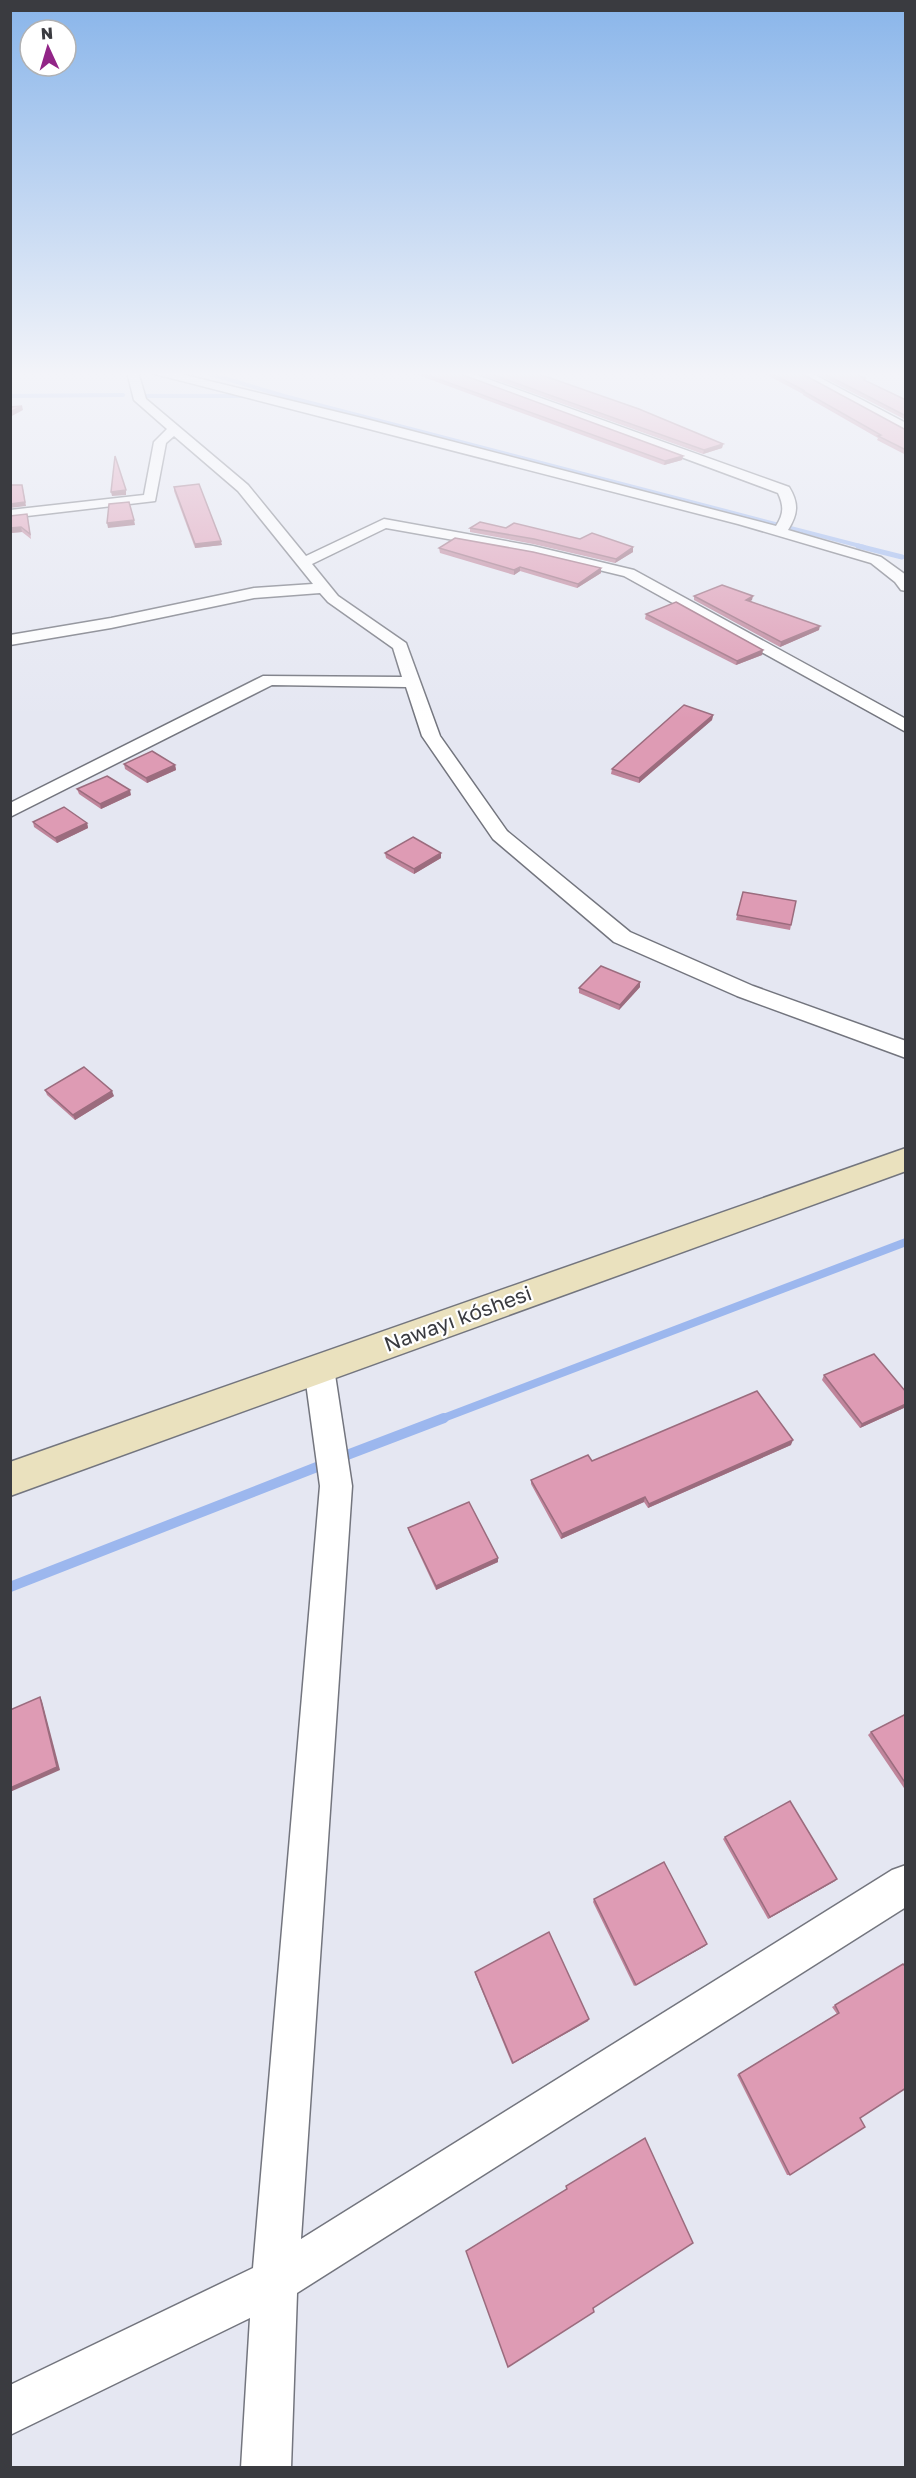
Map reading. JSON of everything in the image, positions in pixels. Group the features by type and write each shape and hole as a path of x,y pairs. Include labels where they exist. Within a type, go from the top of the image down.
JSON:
{"main road":[{"name":"Nawayı kóshesi","path":"10,1479 906,1159"}],"street":[{"path":"10,514 150,498 152,488"},
{"path":"243,488 333,599 400,646 431,736 500,835 622,937 745,990 906,1050"},
{"path":"611,488 876,560 902,579 906,587"},
{"path":"777,488 784,490 790,503 790,514 780,532"},
{"path":"303,563 384,523 533,550 629,573 906,727"},
{"path":"10,640 111,623 255,593 323,588"},
{"path":"10,811 269,680 412,682"},
{"path":"266,2468 275,2281 336,1486 319,1368"},
{"path":"10,2411 275,2281 906,1884"}],"building":[{"path":"10,488 22,488 25,502 10,504"},
{"path":"111,488 125,488 126,490 111,492"},
{"path":"174,488 200,488 221,541 195,544"},
{"path":"129,502 134,520 107,523 109,504"},
{"path":"27,514 30,534 21,527 10,528 10,516"},
{"path":"480,522 506,528 514,523 580,539 592,533 633,547 616,559 534,539 470,528"},
{"path":"455,538 533,552 601,568 578,584 520,567 514,570 439,548"},
{"path":"722,585 753,596 746,600 820,626 781,642 694,596"},
{"path":"676,602 763,650 737,661 646,614"},
{"path":"684,705 713,715 639,778 612,769"},
{"path":"152,751 175,765 146,778 124,764"},
{"path":"107,776 130,790 100,804 77,789"},
{"path":"64,807 87,823 55,838 33,822"},
{"path":"413,837 441,853 414,869 385,853"},
{"path":"743,892 796,901 791,925 737,915"},
{"path":"601,966 640,982 620,1005 579,988"},
{"path":"84,1067 112,1091 73,1115 45,1090"},
{"path":"874,1354 906,1392 906,1404 862,1424 824,1375"},
{"path":"757,1391 793,1440 649,1504 645,1497 562,1534 531,1480 588,1455 592,1461"},
{"path":"469,1502 498,1558 436,1586 408,1528"},
{"path":"40,1697 57,1767 10,1788 10,1710"},
{"path":"906,1714 906,1784 871,1732"},
{"path":"790,1801 837,1879 770,1917 725,1837"},
{"path":"664,1862 707,1944 636,1985 594,1899"},
{"path":"549,1932 589,2019 513,2063 475,1972"},
{"path":"903,1964 906,1967 906,2088 860,2118 865,2127 790,2175 739,2074 839,2013 835,2005"},
{"path":"645,2138 693,2243 593,2308 594,2312 508,2367 466,2251"}],"waterway":[{"path":"636,488 864,547"},
{"path":"858,546 902,557"},
{"path":"441,1419 906,1242"},
{"path":"347,1455 444,1418"},
{"path":"10,1587 322,1465"}]}
